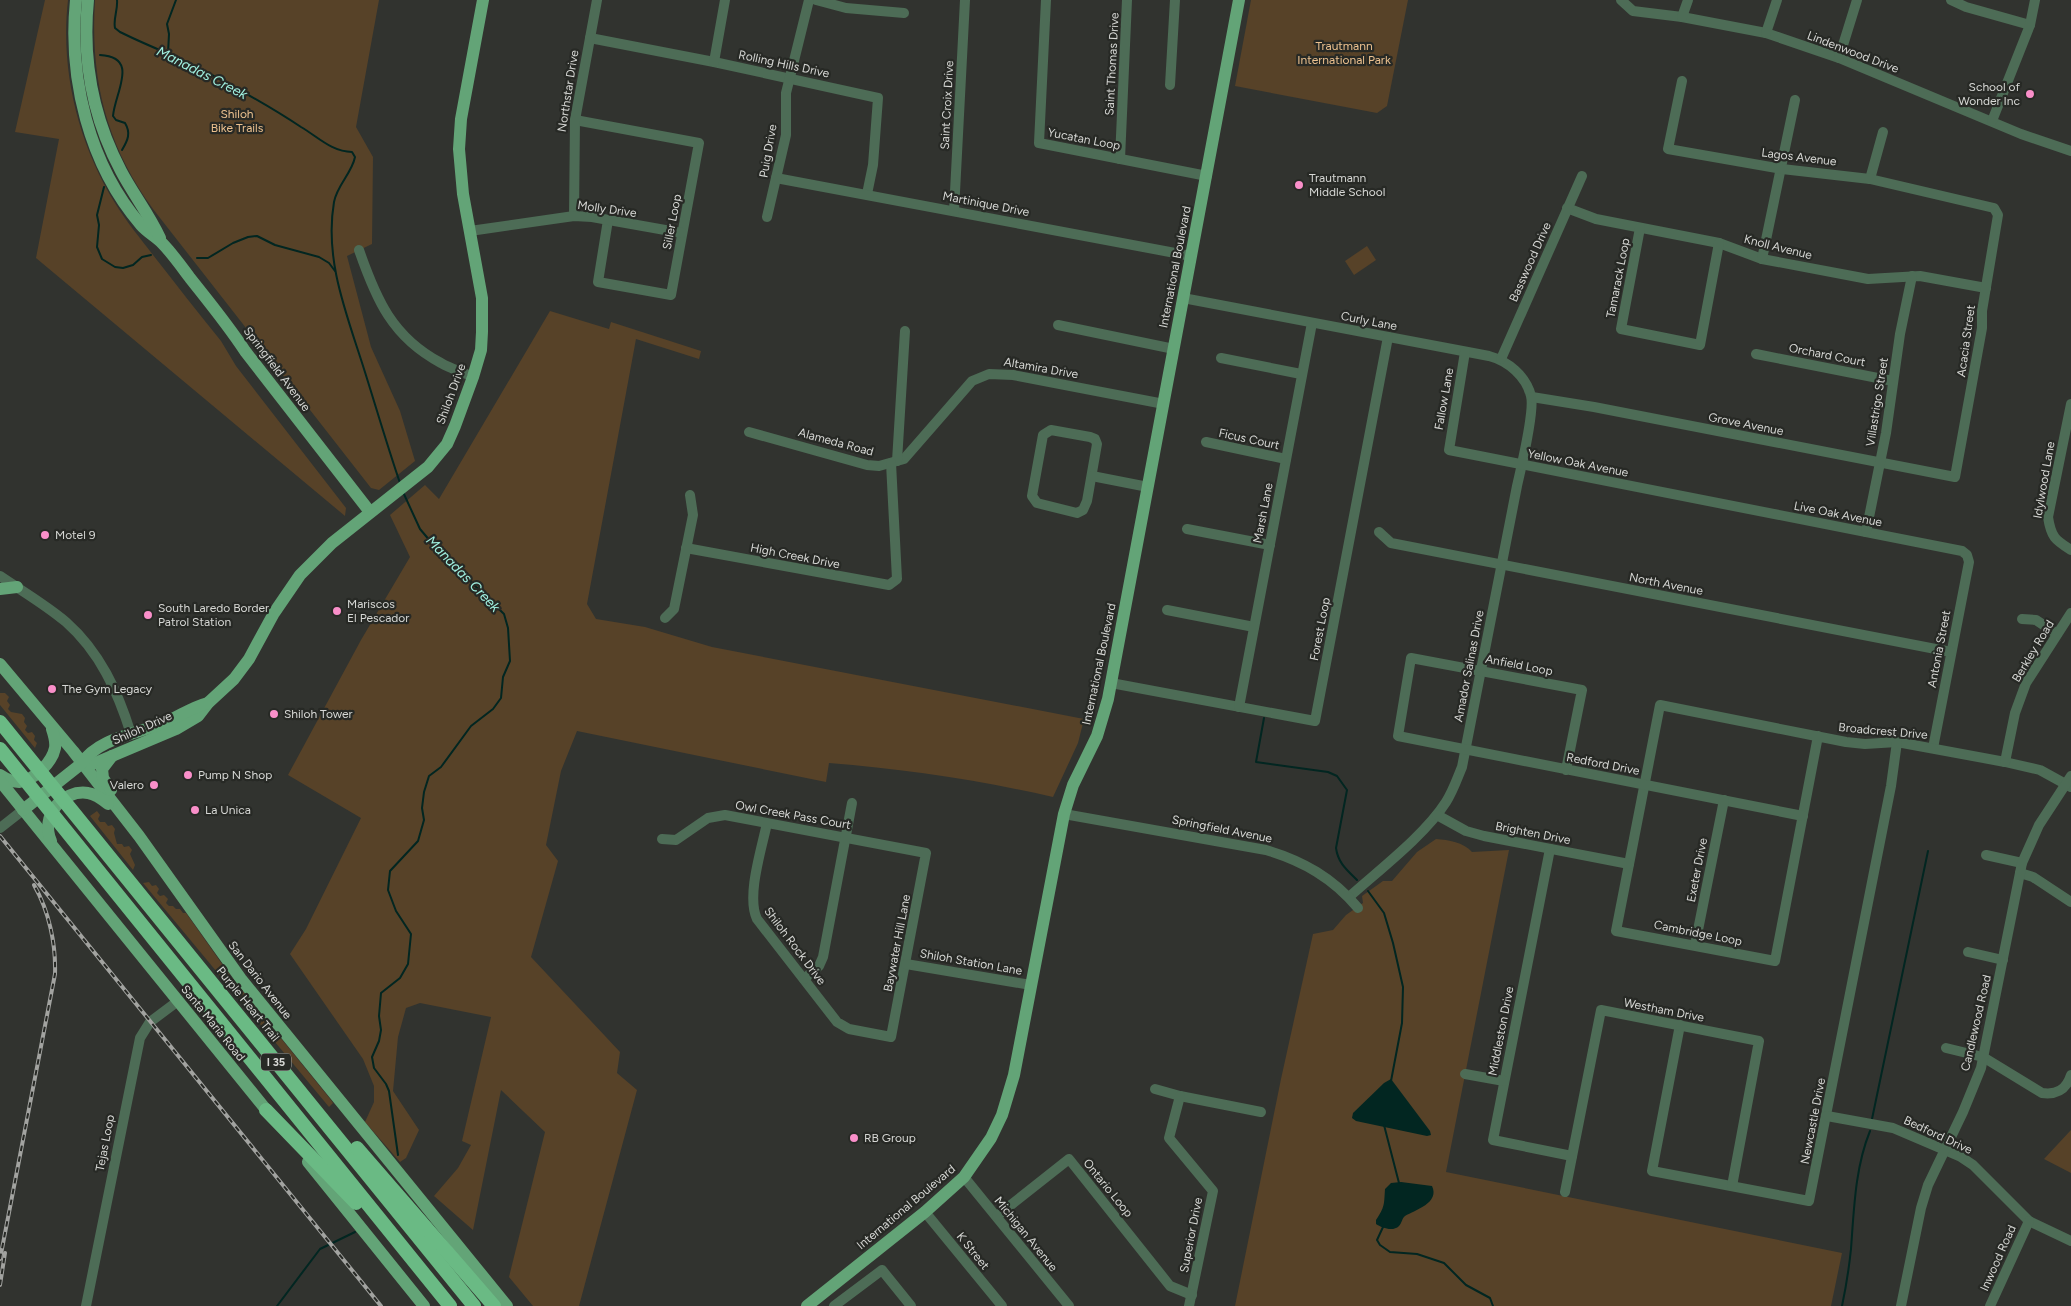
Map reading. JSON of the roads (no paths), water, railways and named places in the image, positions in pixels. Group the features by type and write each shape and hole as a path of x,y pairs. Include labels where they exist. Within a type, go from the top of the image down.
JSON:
{"highway":[{"name":"Purple Heart Trail","path":"0,722 474,1306"},
{"name":"I 35","path":"0,749 450,1306"},
{"path":"304,1097 338,1126 494,1306"},
{"path":"266,1110 421,1270"}],"main road":[{"name":"Springfield Avenue","path":"76,0 74,32 76,70 83,108 94,145 107,173 127,205 142,226 162,242"},
{"name":"Springfield Avenue","path":"88,0 86,39 88,67 99,120 118,166 151,219 162,242 370,512"},
{"name":"Shiloh Drive","path":"81,764 93,764 113,756 176,729 198,716 208,703 234,679 250,659 274,613 300,576 332,543 432,462 447,444 473,377 480,350 483,316 482,298 462,194 459,149 461,119 483,0"},
{"name":"International Boulevard","path":"808,1306 964,1177 991,1138 1002,1115 1014,1075 1064,814 1073,786 1101,726 1111,683 1239,0"},
{"path":"0,589 17,587"},
{"name":"San Dario Avenue","path":"0,664 50,723 123,815 176,886 241,979 507,1306"},
{"name":"Shiloh Drive","path":"23,810 81,764 93,750 165,722 193,707 208,703"},
{"path":"0,775 12,781 24,781 50,761 56,746 50,723"},
{"path":"113,756 104,765 102,774 123,815"},
{"name":"Santa Maria Road","path":"0,781 424,1306"},
{"path":"55,850 48,835 48,820 52,809 71,795 90,793 123,815"}],"street":[{"name":"Northstar Drive","path":"574,216 574,120 597,0"},
{"path":"714,62 725,0"},
{"name":"Puig Drive","path":"767,217 786,135 784,103 809,0"},
{"path":"816,0 846,8 904,12"},
{"name":"Saint Croix Drive","path":"954,211 965,0"},
{"name":"Yucatan Loop","path":"1046,0 1039,143 1207,176"},
{"name":"Saint Thomas Drive","path":"1120,159 1128,0"},
{"path":"1170,85 1175,0"},
{"name":"Lindenwood Drive","path":"1621,0 1633,11 1682,17 1766,33 1839,58 2020,134 2071,151"},
{"path":"1682,17 1688,0"},
{"path":"1766,33 1777,0"},
{"path":"1839,58 1858,0"},
{"path":"1951,0 1966,7 2030,25"},
{"path":"1992,121 2030,25 2035,0"},
{"name":"Rolling Hills Drive","path":"590,38 714,62 878,98 873,165 866,194"},
{"name":"Lagos Avenue","path":"1682,81 1668,149 1782,169 1870,178 1994,208"},
{"path":"1762,258 1795,100"},
{"name":"Siller Loop","path":"574,120 699,143 671,295 598,282 608,220"},
{"path":"1870,178 1883,132"},
{"name":"Basswood Drive","path":"1501,359 1582,176"},
{"name":"Martinique Drive","path":"776,178 1191,256"},
{"name":"Knoll Avenue","path":"1568,208 1596,219 1719,244 1762,258 1868,279 1912,276 1986,288"},
{"name":"Acacia Street","path":"1955,477 1982,328 1986,288 1998,215 1994,208"},
{"name":"Molly Drive","path":"470,231 574,216 608,220 682,234"},
{"name":"Tamarack Loop","path":"1640,228 1621,329 1700,345 1719,244"},
{"path":"359,250 381,305 396,328 415,346 441,364 473,377"},
{"name":"Villastrigo Street","path":"1866,532 1880,463 1900,334 1912,276"},
{"name":"Curly Lane","path":"1183,298 1501,359"},
{"name":"Marsh Lane","path":"1239,707 1312,323"},
{"path":"1058,325 1174,348"},
{"path":"894,462 905,331"},
{"name":"Forest Loop","path":"1111,683 1315,722 1388,337"},
{"name":"Fallow Lane","path":"1448,450 1465,352"},
{"name":"Orchard Court","path":"1756,354 1893,381"},
{"path":"1221,358 1301,374"},
{"path":"1501,359 1518,373 1532,397"},
{"name":"Altamira Drive","path":"894,462 904,459 910,454 972,381 989,374 1013,375 1164,404"},
{"name":"Grove Avenue","path":"1532,397 1594,406 1955,477"},
{"name":"Amador Salinas Drive","path":"1349,897 1424,829 1437,814 1455,785 1462,767 1532,410 1532,397"},
{"name":"Idylwood Lane","path":"2071,404 2048,518 2050,533 2071,550"},
{"path":"1050,430 1090,437 1095,440 1098,444 1092,476 1087,501 1083,510 1077,512 1033,500 1032,496 1043,435 1050,430"},
{"name":"Alameda Road","path":"748,432 867,464 879,466 894,462"},
{"name":"Ficus Court","path":"1206,442 1286,459"},
{"name":"Yellow Oak Avenue","path":"1448,450 1703,500"},
{"name":"High Creek Drive","path":"686,548 889,585 897,580 894,462"},
{"path":"1092,476 1148,486"},
{"path":"664,618 674,609 693,515 690,495"},
{"name":"Live Oak Avenue","path":"1703,500 1962,551 1967,555"},
{"path":"1187,529 1270,545"},
{"name":"North Avenue","path":"1379,532 1391,543 1951,652"},
{"name":"Antonia Street","path":"1933,748 1969,562 1967,555"},
{"path":"0,576 66,623 95,654 114,687 131,734"},
{"path":"1167,610 1254,627"},
{"name":"Berkley Road","path":"2005,762 2011,728 2026,683 2071,613"},
{"path":"2022,619 2036,620 2057,634"},
{"name":"Anfield Loop","path":"1398,736 1411,658 1582,690 1566,770"},
{"name":"Broadcrest Drive","path":"1660,705 1866,744 1896,742 1933,748 2040,770 2069,782"},
{"name":"Cambridge Loop","path":"1660,705 1616,931 1775,961 1818,736"},
{"name":"Redford Drive","path":"1398,736 1803,816"},
{"name":"Newcastle Drive","path":"1680,1025 1652,1171 1809,1201 1891,786 1896,742"},
{"name":"Candlewood Road","path":"1901,1306 1921,1208 1928,1185 1944,1148 1971,1095 1983,1057 2021,868 2039,824 2069,782"},
{"name":"Exeter Drive","path":"1696,945 1724,800"},
{"path":"804,979 819,966 823,957 852,804"},
{"path":"0,828 23,810"},
{"name":"Springfield Avenue","path":"1064,814 1266,850 1285,856 1320,872 1338,886 1358,908"},
{"name":"Brighten Drive","path":"1437,814 1466,831 1629,864"},
{"name":"Owl Creek Pass Court","path":"662,839 676,840 701,822 724,815 926,853"},
{"name":"Shiloh Rock Drive","path":"767,822 752,896 753,910 762,927 842,1026 856,1031 891,1037"},
{"name":"Middleston Drive","path":"1550,849 1493,1140 1572,1156"},
{"name":"Baywater Hill Lane","path":"891,1037 926,853"},
{"path":"1986,855 2021,868 2071,902"},
{"path":"1968,952 2003,960"},
{"name":"Shiloh Station Lane","path":"906,964 1031,985"},
{"name":"Tejas Loop","path":"86,1306 140,1038 150,1022 178,1001"},
{"name":"Westham Drive","path":"1565,1192 1601,1010 1759,1041 1732,1186"},
{"path":"1946,1048 1983,1057 2042,1093 2058,1092 2068,1083 2071,1075"},
{"path":"1465,1074 1504,1081"},
{"path":"1155,1089 1180,1096 1261,1112"},
{"name":"Superior Drive","path":"1180,1096 1169,1138 1213,1191 1189,1306"},
{"name":"Bedford Drive","path":"1827,1116 1893,1128 1944,1148 1973,1165 2029,1221 2071,1241"},
{"name":"Ontario Loop","path":"997,1216 1069,1159 1170,1286 1192,1295"},
{"name":"Michigan Avenue","path":"964,1177 1068,1306"},
{"name":"K Street","path":"924,1212 1002,1306"},
{"name":"Inwood Road","path":"1990,1306 2029,1221"},
{"path":"834,1306 882,1270 911,1306"}],"water":[{"path":"1391,1079 1430,1131 1431,1135 1427,1136 1356,1121 1352,1118 1353,1113 1384,1083"},
{"path":"1401,1182 1432,1186 1433,1197 1425,1205 1405,1216 1397,1228 1388,1229 1381,1227 1376,1224 1376,1220 1384,1205 1385,1189 1391,1183"}],"waterway":[{"name":"Manadas Creek","path":"117,0 115,28 120,32 216,77 325,143 338,150 352,152 355,157 334,202 332,245 344,308 400,483"},
{"path":"168,53 169,34 167,24 176,0"},
{"path":"100,55 112,57 119,62 122,69 122,77 113,116 116,120 125,123 128,130 127,140 122,150"},
{"path":"104,187 97,215 99,225 97,247 102,259 115,267 123,268 133,265 142,257 151,255"},
{"path":"197,258 208,258 233,243 248,237 257,236 275,245 319,257 329,263 335,271"},
{"name":"Manadas Creek","path":"398,1155 389,1091 374,1068 372,1057 379,1041 381,1030 379,1016 381,993 400,978 408,964 411,934 396,911 388,890 390,871 418,841 424,820 422,808 429,776 441,767 471,726 493,709 501,698 503,677 510,661 508,628 504,614 436,548 420,529 403,492"},
{"path":"1264,718 1256,762 1328,772 1337,776 1347,790 1336,848 1341,862 1357,880"},
{"path":"1872,1119 1928,851"},
{"path":"1368,891 1384,913 1403,987 1402,1023 1391,1081"},
{"path":"1384,1125 1399,1183"},
{"path":"1842,1306 1850,1256 1858,1174 1870,1131"},
{"path":"1383,1227 1377,1240 1380,1245 1390,1252 1417,1254 1444,1263 1466,1285 1490,1298 1493,1306"},
{"name":"Manadas Creek","path":"277,1306 320,1249 355,1232"}],"railway":[{"path":"0,836 381,1306"},
{"path":"0,1259 55,974 53,940 48,917 34,885"},
{"path":"0,1285 5,1253"}],"place":[{"name":"School of Wonder Inc","path":"2030,94"},
{"name":"Trautmann Middle School","path":"1299,185"},
{"name":"Motel 9","path":"45,535"},
{"name":"Mariscos El Pescador","path":"337,611"},
{"name":"South Laredo Border Patrol Station","path":"148,615"},
{"name":"The Gym Legacy","path":"52,689"},
{"name":"Shiloh Tower","path":"274,714"},
{"name":"Pump N Shop","path":"188,775"},
{"name":"Valero","path":"154,785"},
{"name":"La Unica","path":"195,810"},
{"name":"RB Group","path":"854,1138"}],"park label":[{"name":"Trautmann International Park","path":"1344,53"},
{"name":"Shiloh Bike Trails","path":"237,121"}]}
